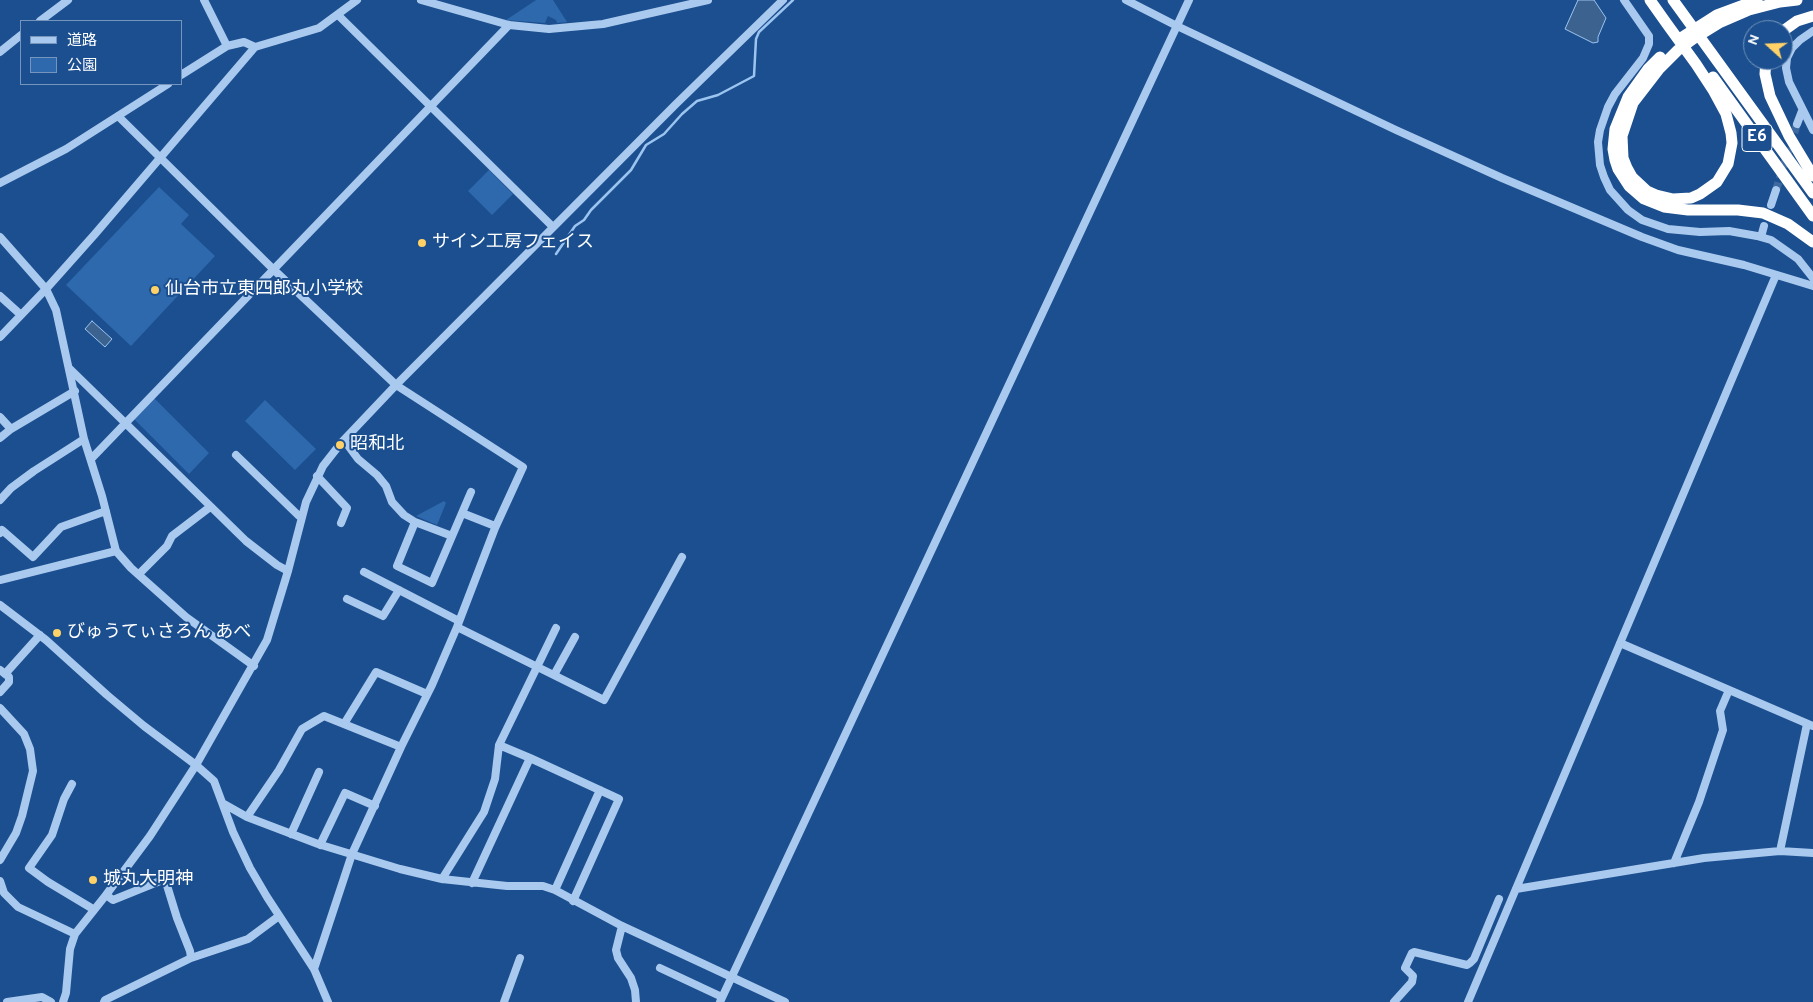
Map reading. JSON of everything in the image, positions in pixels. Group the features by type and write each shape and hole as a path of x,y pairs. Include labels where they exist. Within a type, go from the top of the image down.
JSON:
{"highway":[{"path":"1650,0 1669,22"},
{"name":"E6","path":"1657,0 1669,22 1703,58 1813,193"},
{"name":"E6","path":"1673,0 1683,13 1703,58 1813,216"},
{"path":"1757,0 1725,12 1701,24 1674,44 1648,69 1628,97 1618,118 1614,139 1615,160 1618,169 1629,186 1644,199 1654,204 1674,209 1738,210 1763,213 1788,224 1813,242"},
{"path":"1703,58 1713,90 1726,114 1731,133 1731,153 1723,173 1709,189 1691,198 1665,198 1647,191 1627,168 1623,158 1622,136 1624,125 1633,103 1641,91 1678,50 1719,23 1749,10 1780,2 1797,0"},
{"path":"1793,24 1813,16"},
{"path":"1765,70 1770,96 1785,129 1813,176"}],"street":[{"path":"41,20 68,0"},
{"path":"204,0 227,46"},
{"path":"0,337 46,289 255,46 319,28 357,0"},
{"path":"421,0 509,26 549,29 603,24 708,0"},
{"path":"63,1002 66,993 70,949 75,934 150,836 196,765 254,666 267,640 302,517 322,466 396,385 783,0"},
{"path":"1126,0 1176,26 1416,139 1502,178 1642,237 1678,250 1813,286"},
{"path":"660,968 721,1000 1189,0"},
{"path":"1624,0 1649,36 1649,44 1642,58 1624,81 1612,101 1600,130 1598,142 1600,165 1610,190 1628,210 1642,220 1668,229 1729,232 1772,240 1798,259 1813,278"},
{"path":"338,15 553,228"},
{"path":"91,459 509,26"},
{"path":"1813,31 1792,48 1787,58 1786,68 1789,82 1813,130"},
{"path":"0,52 20,37"},
{"path":"182,74 227,46 244,42 255,46"},
{"path":"0,183 66,149 166,85"},
{"path":"1797,124 1802,111"},
{"path":"118,116 273,269 396,385 523,466 495,526 458,624 352,854 314,969"},
{"path":"1771,205 1776,190"},
{"path":"1761,237 1764,226"},
{"path":"0,237 46,289 56,310 84,439 116,550 186,617 254,666"},
{"path":"1468,1002 1776,275"},
{"path":"0,296 21,315"},
{"path":"70,369 246,541 277,565 288,571"},
{"path":"0,438 11,429 75,391"},
{"path":"0,417 11,429"},
{"path":"0,500 11,488 34,471 84,439"},
{"path":"344,440 358,459 377,475 386,486 392,502 404,515 415,522 452,536"},
{"path":"236,455 302,517"},
{"path":"317,476 347,508 341,523"},
{"path":"415,522 397,566 432,583 471,492"},
{"path":"139,574 167,546 172,536 210,506"},
{"path":"0,533 2,530 33,557 61,527 106,511"},
{"path":"462,513 495,526"},
{"path":"0,580 116,550"},
{"path":"364,572 536,666 604,700 682,557"},
{"path":"347,599 383,616 400,590"},
{"path":"0,605 40,635 144,726 214,781 250,868 314,969 328,1002"},
{"path":"442,879 484,812 495,779 499,745 556,628"},
{"path":"0,692 9,682 9,677 2,672 40,635"},
{"path":"554,675 575,637"},
{"path":"1620,643 1810,725 1780,851"},
{"path":"344,724 376,672 427,694"},
{"path":"1674,863 1721,738 1723,730 1720,711 1729,690"},
{"path":"0,860 16,833 33,771 30,748 24,734 1,710"},
{"path":"247,817 279,770 302,729 324,716 401,748"},
{"path":"499,745 619,799 573,902"},
{"path":"472,882 530,758"},
{"path":"290,834 319,772"},
{"path":"72,784 64,799 52,835 29,868 48,882 94,909"},
{"path":"555,890 600,790"},
{"path":"320,845 345,793 375,806"},
{"path":"224,804 247,817 290,834 400,869 442,879 506,886 542,886 555,890 573,902 622,926 785,1002"},
{"path":"1516,889 1704,858 1780,851 1813,853"},
{"path":"106,895 113,900 165,879 191,958"},
{"path":"0,881 2,894 18,907 75,934"},
{"path":"1394,1002 1412,982 1413,976 1405,968 1412,953 1467,965 1470,963 1474,959 1499,899"},
{"path":"104,1002 191,958 248,940 279,916"},
{"path":"622,926 616,950 618,958 635,990 636,1002"},
{"path":"504,1002 520,958"},
{"path":"7,1002 42,997 51,1002"}],"green space":[{"path":"536,0 553,0 567,22 557,23 556,20 548,16 545,23 506,20"},
{"path":"489,170 513,194 492,215 468,191"},
{"path":"159,187 189,215 181,224 215,256 131,346 66,285"},
{"path":"153,397 209,453 189,474 134,419"},
{"path":"265,400 316,449 295,470 245,421"},
{"path":"444,501 446,503 437,525 416,516"}],"shaded area":[{"path":"1578,0 1594,0 1606,18 1598,37 1598,42 1593,43 1565,29"},
{"path":"92,321 112,339 105,347 85,329"}],"waterway":[{"path":"556,254 575,226 584,220 591,210 631,170 646,145 664,134 697,101 718,95 754,76 756,39 759,32 793,0"}],"tunnel":[{"path":"1776,190 1797,124"}],"place":[{"name":"サイン工房フェイス","path":"422,243"},
{"name":"仙台市立東四郎丸小学校","path":"155,290"},
{"name":"昭和北","path":"340,445"},
{"name":"びゅうてぃさろん あべ","path":"57,633"},
{"name":"城丸大明神","path":"93,880"}]}
